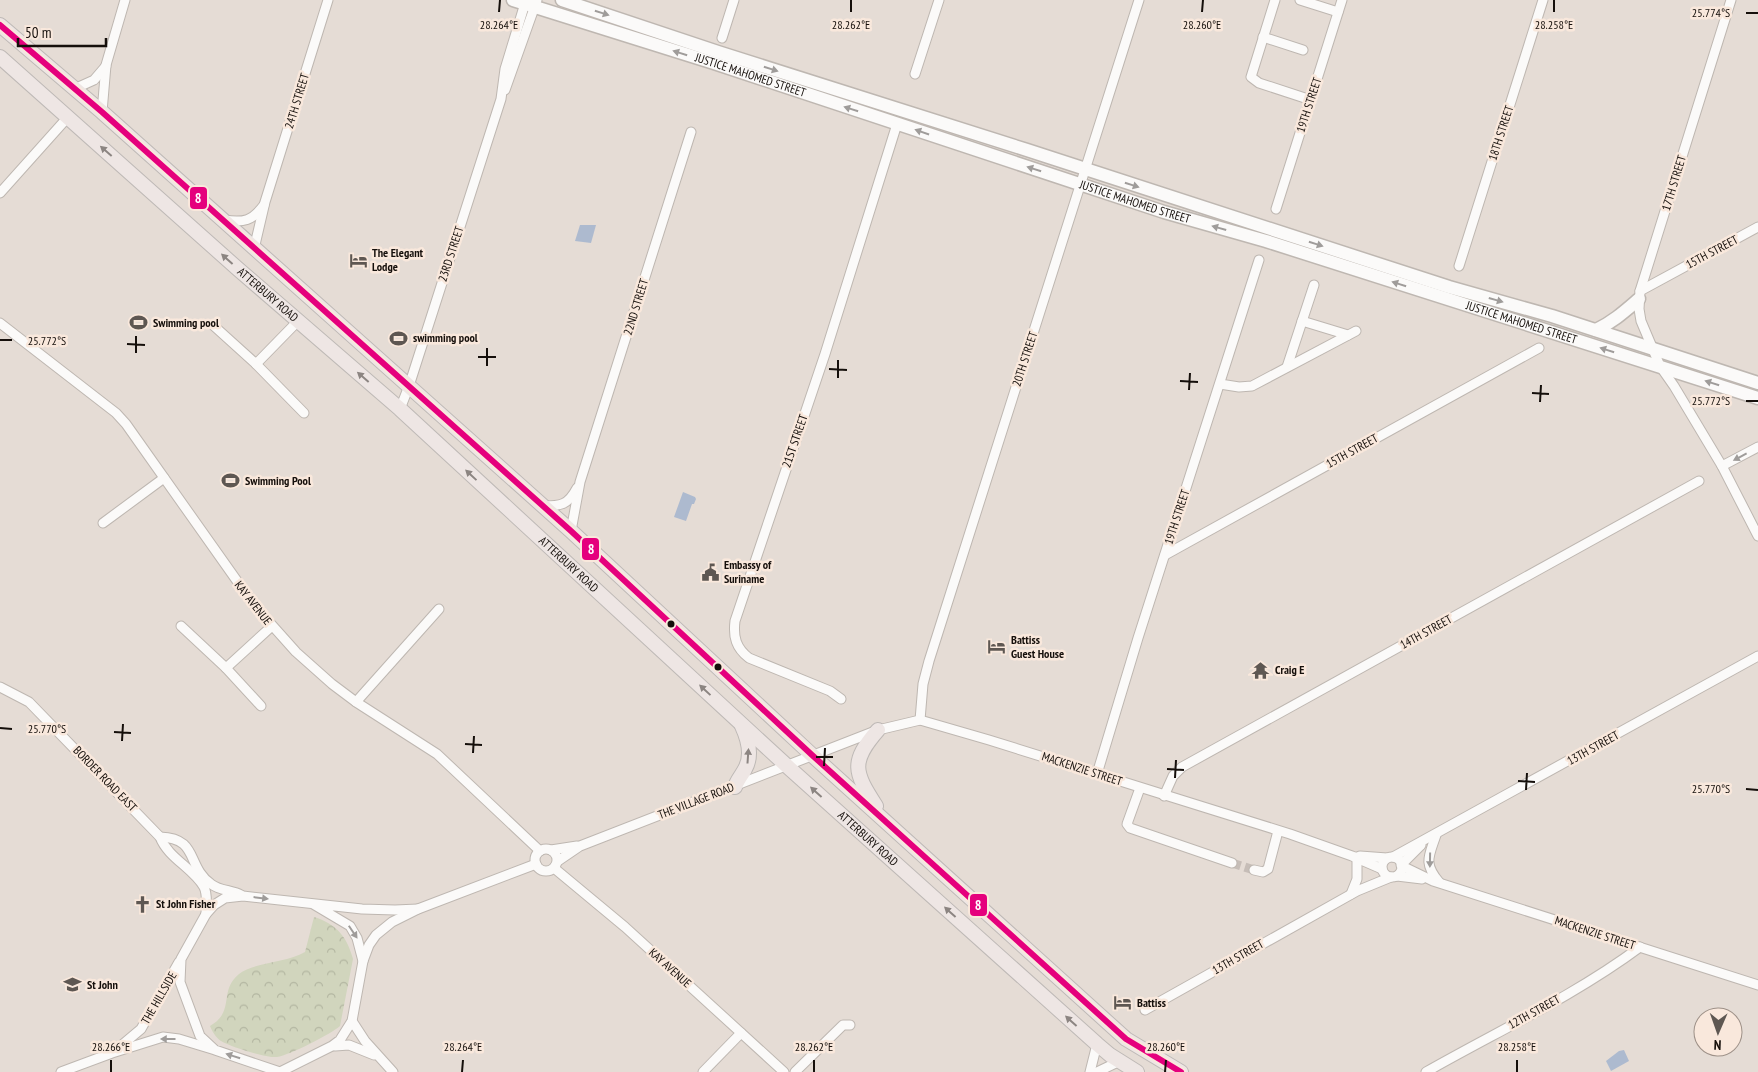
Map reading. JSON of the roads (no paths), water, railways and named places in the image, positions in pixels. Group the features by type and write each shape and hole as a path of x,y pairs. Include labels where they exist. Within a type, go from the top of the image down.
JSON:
{"main road":[{"name":"JUSTICE MAHOMED STREET","path":"562,0 727,55 1449,287 1652,347 1758,383"},
{"name":"JUSTICE MAHOMED STREET","path":"527,2 1164,212 1266,241 1758,398"},
{"name":"ATTERBURY ROAD","path":"0,25 102,112 571,531 897,833 1126,1039 1181,1072"},
{"name":"ATTERBURY ROAD","path":"0,56 298,321 400,409 787,766 1097,1044 1137,1072"},
{"path":"1596,330 1622,315 1639,295"},
{"path":"735,787 736,782 747,767 749,752 748,742 741,723"},
{"path":"878,730 861,751 858,769 860,781 897,833"}],"street":[{"path":"102,112 106,65 125,0"},
{"name":"24TH STREET","path":"254,249 265,202 328,0"},
{"path":"722,38 734,0"},
{"path":"915,74 939,0"},
{"name":"20TH STREET","path":"920,720 923,684 929,661 1140,0"},
{"path":"1275,0 1251,75 1252,79 1311,100"},
{"path":"1300,0 1338,12"},
{"name":"19TH STREET","path":"1276,210 1342,0"},
{"name":"18TH STREET","path":"1459,266 1543,0"},
{"name":"17TH STREET","path":"1731,0 1639,295 1640,321 1660,366 1722,466 1758,536"},
{"name":"23RD STREET","path":"400,409 409,386 500,99 510,78 527,2"},
{"path":"1263,37 1303,50"},
{"path":"74,89 94,80 106,65"},
{"path":"0,192 68,117"},
{"name":"21ST STREET","path":"841,700 830,691 749,658 737,646 734,630 735,621 828,344 897,124"},
{"name":"22ND STREET","path":"571,531 580,482 691,132"},
{"name":"24TH STREET","path":"221,220 235,222 249,219 258,212 265,202"},
{"name":"15TH STREET","path":"1639,295 1758,227"},
{"name":"19TH STREET","path":"1097,774 1259,260"},
{"path":"1287,368 1314,285"},
{"path":"256,364 298,321"},
{"path":"1220,384 1239,387 1252,386 1352,333 1302,321"},
{"name":"KAY AVENUE","path":"0,323 120,417 254,605 307,663 356,702 437,754 540,851"},
{"path":"214,326 256,364 304,413"},
{"name":"15TH STREET","path":"1165,555 1539,348"},
{"path":"1722,466 1758,447"},
{"path":"103,523 164,478"},
{"name":"14TH STREET","path":"1164,796 1173,776 1182,767 1699,481"},
{"name":"22ND STREET","path":"542,506 557,506 566,503 580,482"},
{"path":"356,702 439,609"},
{"path":"181,626 226,668 260,706"},
{"path":"226,668 272,626"},
{"name":"13TH STREET","path":"1390,858 1427,840 1758,656"},
{"name":"BORDER ROAD EAST","path":"0,687 29,702 160,837 169,851 199,877 213,886 244,896"},
{"name":"MACKENZIE STREET","path":"812,755 878,730 920,720 1278,831 1355,856 1382,870"},
{"name":"THE VILLAGE ROAD","path":"580,846 735,787 812,755"},
{"path":"1140,788 1127,824 1130,828 1232,863"},
{"path":"1254,870 1263,872 1268,869 1278,831"},
{"path":"1436,835 1429,853 1428,862 1436,882"},
{"name":"BORDER ROAD EAST","path":"160,837 171,837 180,841 188,849 206,892 206,914"},
{"name":"13TH STREET","path":"1402,866 1427,840"},
{"path":"580,846 552,870 544,871 536,864 536,857 540,851 580,846"},
{"path":"551,850 556,854 556,865"},
{"path":"1354,893 1357,879 1355,856"},
{"name":"MACKENZIE STREET","path":"1355,856 1390,858"},
{"path":"1390,858 1398,860 1402,866 1400,872 1394,876 1386,875 1382,870 1383,862 1390,858"},
{"path":"280,1072 332,1046 340,1040 352,1021 363,961 369,945 382,929 418,909 536,864"},
{"name":"KAY AVENUE","path":"556,865 784,1072"},
{"name":"MACKENZIE STREET","path":"1402,866 1436,882 1758,985"},
{"name":"13TH STREET","path":"1354,893 1382,870"},
{"name":"MACKENZIE STREET","path":"1394,876 1436,882"},
{"name":"13TH STREET","path":"1146,1010 1354,893 1394,876"},
{"path":"206,914 214,905 225,898 244,896 390,910 418,909"},
{"path":"314,904 350,926 357,938 363,961"},
{"name":"THE HILLSIDE","path":"112,1053 141,1029 206,914"},
{"name":"12TH STREET","path":"1426,1072 1600,975 1640,948"},
{"path":"181,959 180,982 200,1036 215,1050"},
{"path":"352,1021 361,1036 393,1072"},
{"path":"795,1072 843,1025 850,1024"},
{"path":"703,1072 741,1033"},
{"name":"THE HILLSIDE","path":"61,1072 163,1037 179,1039 280,1072"},
{"path":"332,1046 344,1044 355,1046 381,1059"},
{"path":"1090,1072 1097,1044"},
{"path":"1097,1072 1120,1061"}],"water":[{"path":"580,225 596,225 591,243 575,241"},
{"path":"683,492 696,499 694,504 692,504 686,521 674,517"},
{"path":"1624,1050 1629,1061 1611,1071 1606,1061 1619,1051"}],"tunnel":[{"path":"1232,863 1254,870"}],"place":[{"name":"The Elegant Lodge","path":"358,260"},
{"name":"Swimming pool","path":"139,323"},
{"name":"swimming pool","path":"399,338"},
{"name":"Swimming Pool","path":"231,481"},
{"name":"Embassy of Suriname","path":"710,572"},
{"name":"Battiss Guest House","path":"997,647"},
{"name":"Craig E","path":"1261,670"},
{"name":"St John Fisher","path":"142,904"},
{"name":"St John","path":"73,985"},
{"name":"Battiss","path":"1123,1003"}]}
